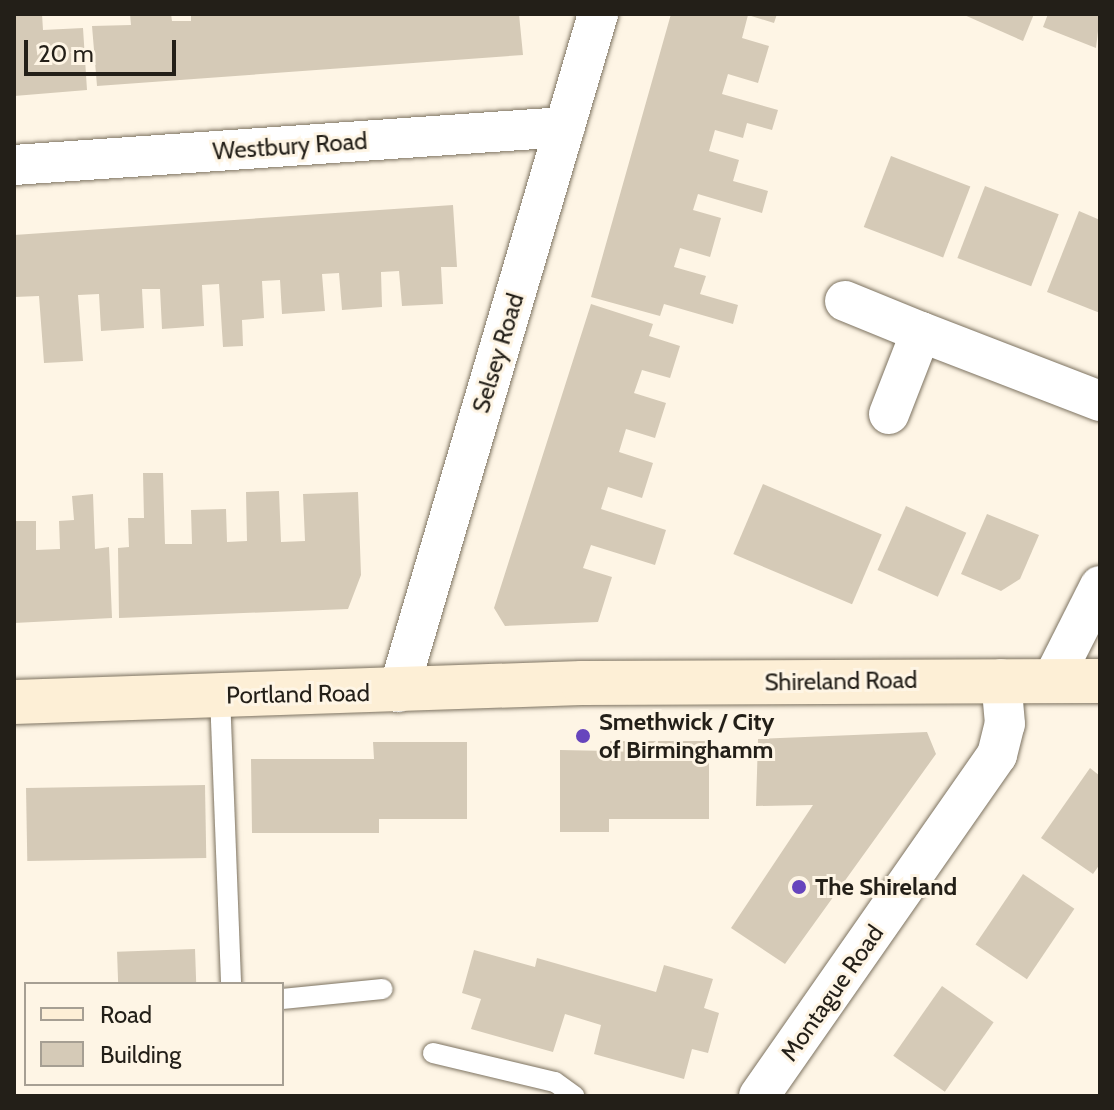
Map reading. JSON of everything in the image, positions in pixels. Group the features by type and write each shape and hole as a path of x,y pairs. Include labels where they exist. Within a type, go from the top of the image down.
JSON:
{"main road":[{"name":"Shireland Road","path":"582,683 1100,681"},
{"name":"Portland Road","path":"14,702 398,692 582,683"}],"street":[{"name":"Selsey Road","path":"398,692 598,14"},
{"name":"Westbury Road","path":"14,165 565,127"},
{"path":"845,301 1100,401"},
{"path":"889,414 921,332"},
{"path":"1053,679 1100,586"},
{"name":"Montague Road","path":"774,1091 997,755 1005,724 1001,679"}],"lane":[{"path":"220,695 231,982"},
{"path":"284,999 383,989"},
{"path":"433,1053 555,1082 574,1096"}],"building":[{"path":"14,14 42,14 43,30 83,28 87,90 14,96"},
{"path":"130,14 171,14 172,21 191,21 191,14 519,14 523,55 97,86 92,26 131,25"},
{"path":"671,14 777,14 774,23 748,15 742,38 769,46 758,83 728,74 722,94 778,110 772,130 747,123 743,138 715,130 709,151 739,160 733,181 768,191 762,213 698,194 693,210 721,218 710,257 680,248 674,267 706,276 700,294 738,305 733,324 664,304 660,316 591,297"},
{"path":"962,14 1034,14 1023,41"},
{"path":"1048,14 1100,14 1096,48 1043,27"},
{"path":"891,156 970,186 943,257 864,227"},
{"path":"985,186 1059,214 1031,286 957,258"},
{"path":"453,205 457,267 441,267 443,304 402,306 399,271 381,272 382,307 342,310 339,273 322,274 325,311 282,314 280,280 262,281 264,318 242,320 243,346 223,347 219,284 202,285 204,326 162,329 160,289 142,289 144,328 101,331 99,294 78,295 83,361 44,363 39,296 14,297 14,235"},
{"path":"1079,211 1100,220 1100,313 1047,292"},
{"path":"591,304 653,324 649,336 680,346 670,378 642,370 634,393 666,403 655,438 626,429 619,452 653,463 642,498 608,487 601,509 666,530 655,565 591,545 583,568 612,577 598,622 505,626 494,608"},
{"path":"143,473 163,473 165,544 192,544 191,510 226,509 227,542 247,541 246,492 279,491 281,542 305,541 303,494 358,492 361,575 348,609 119,618 118,548 129,547 128,518 144,518"},
{"path":"763,484 882,534 852,604 733,554"},
{"path":"93,494 95,549 109,547 112,618 14,623 14,521 36,521 36,550 60,549 59,521 74,520 72,496"},
{"path":"906,506 966,533 938,597 878,570"},
{"path":"987,514 1039,535 1020,579 1001,591 961,574"},
{"name":"The Shireland","path":"927,732 936,754 785,964 731,928 813,805 756,806 758,739"},
{"path":"610,741 709,741 709,819 609,819 609,832 560,832 560,750 610,751"},
{"path":"373,742 467,742 467,819 379,819 379,833 252,833 251,759 374,759"},
{"path":"1090,768 1100,776 1100,864 1093,874 1041,838"},
{"path":"205,785 206,858 27,861 26,788"},
{"path":"1023,874 1074,909 1027,979 975,944"},
{"path":"195,949 196,982 118,982 117,952"},
{"path":"474,950 535,967 537,958 656,992 664,965 713,979 704,1008 719,1013 708,1053 692,1049 684,1079 594,1054 601,1025 565,1014 553,1052 471,1029 481,999 462,993"},
{"path":"942,986 994,1022 945,1092 893,1056"}],"place":[{"name":"Smethwick / City of Birminghamm","path":"583,736"},
{"name":"The Shireland","path":"799,887"}]}
